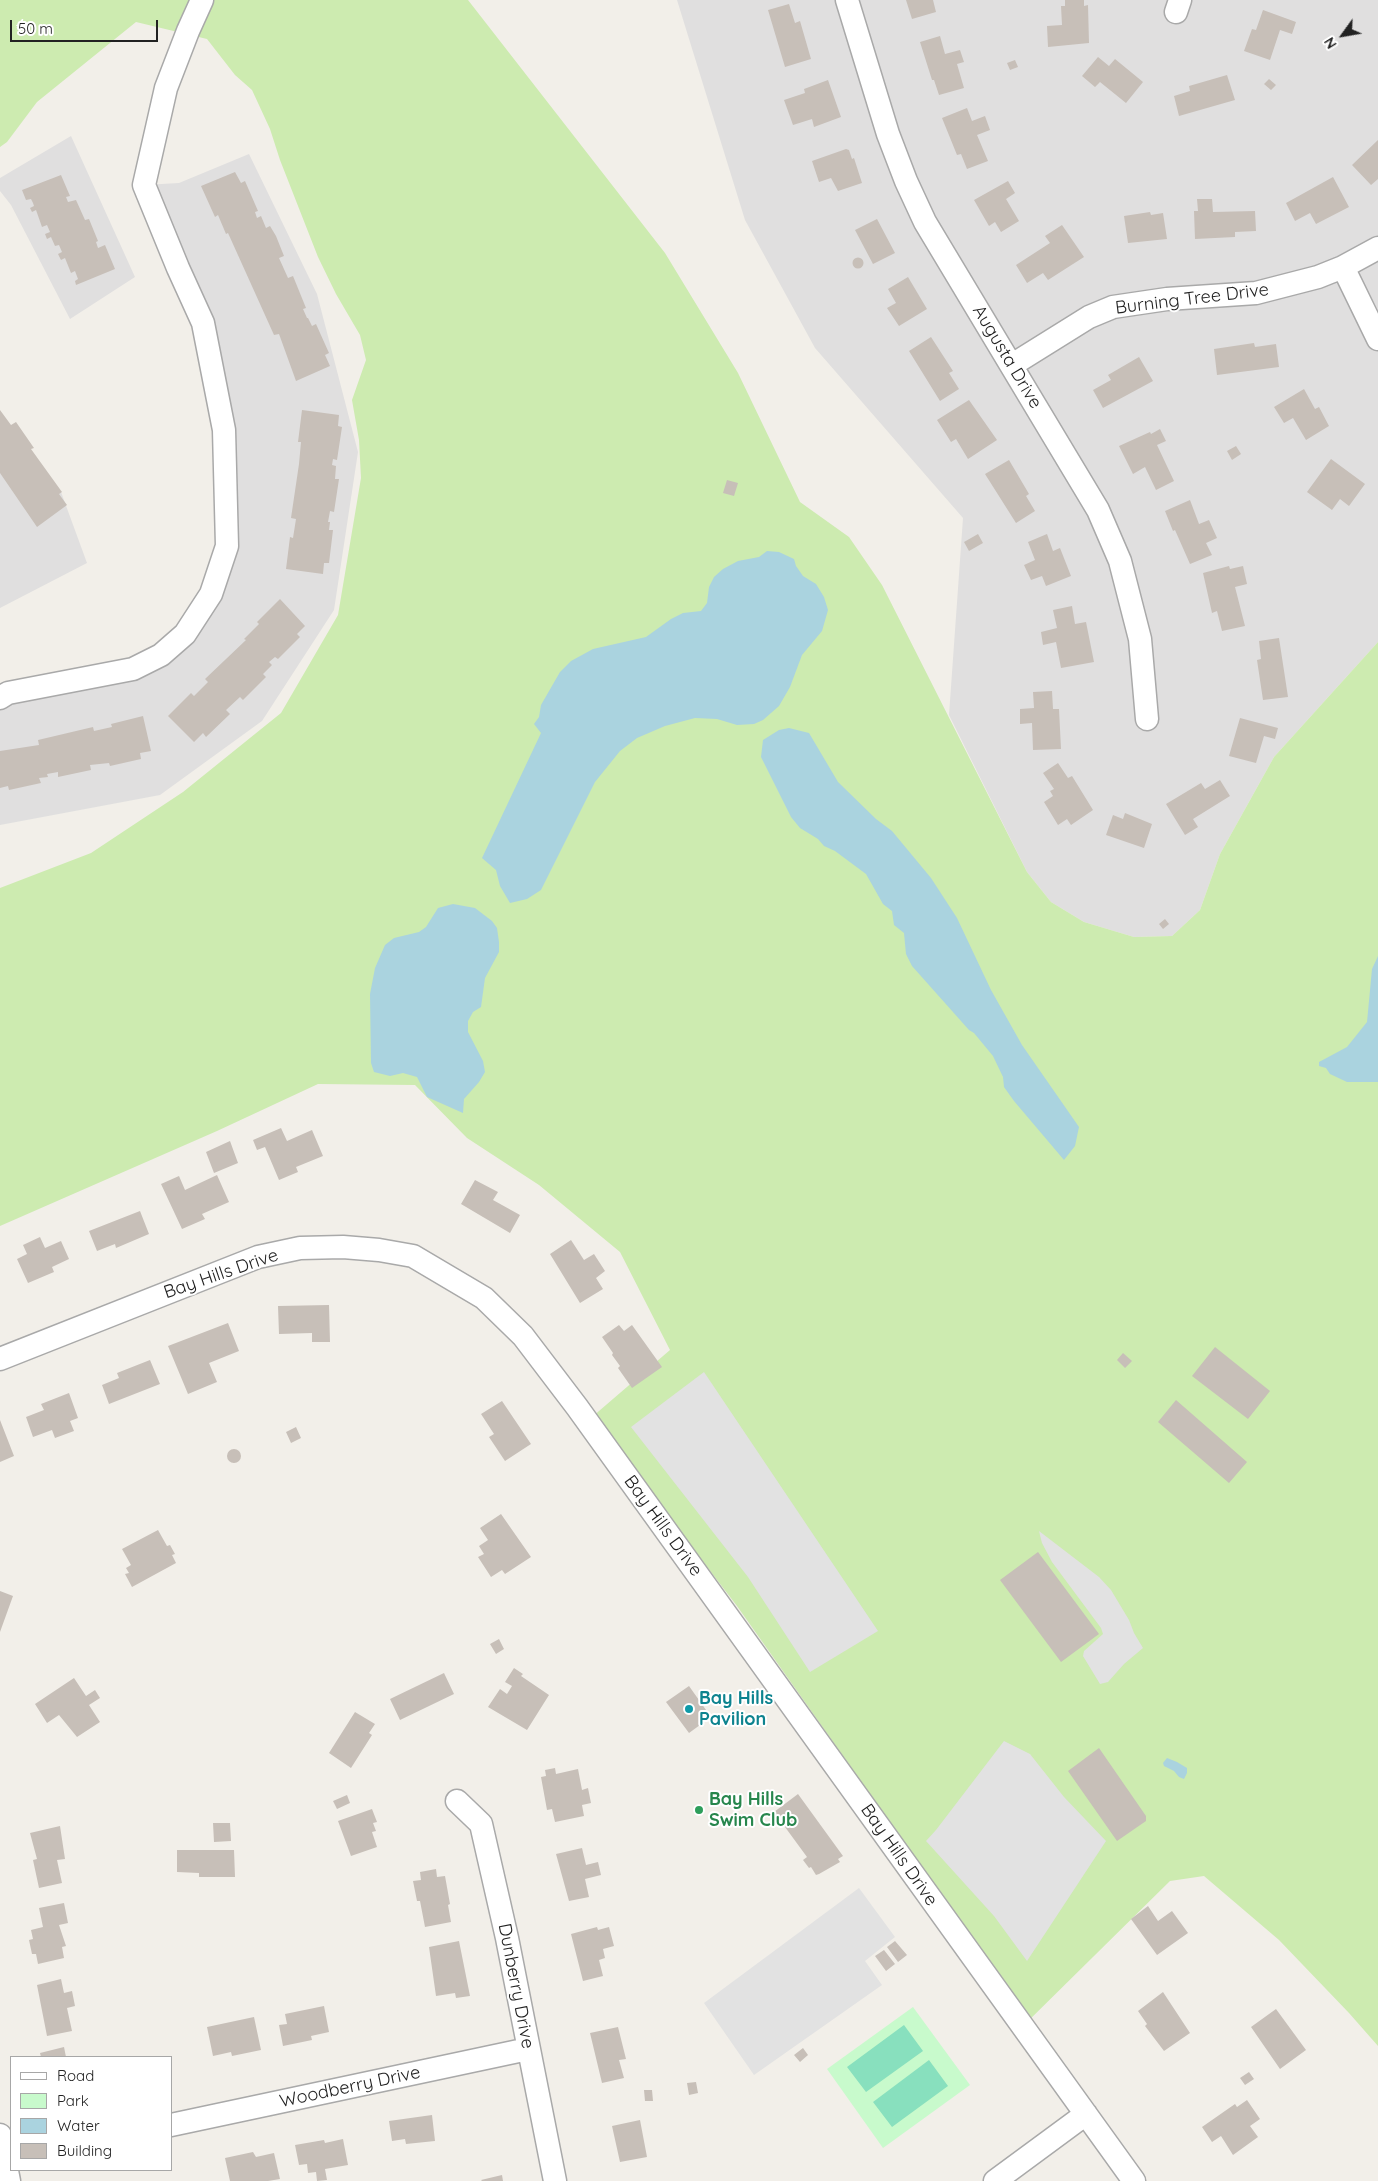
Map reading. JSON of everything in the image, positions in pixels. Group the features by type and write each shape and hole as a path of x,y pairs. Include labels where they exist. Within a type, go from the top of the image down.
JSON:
{"street":[{"path":"0,698 8,693 133,669 161,655 185,634 211,594 227,546 224,430 203,323 144,185 166,88 202,0"},
{"name":"Augusta Drive","path":"847,0 888,134 906,181 925,222 1098,510 1120,561 1140,639 1147,719"},
{"name":"Burning Tree Drive","path":"1012,365 1089,317 1113,307 1167,299 1256,293 1308,280 1344,267 1378,248"},
{"path":"1344,267 1378,339"},
{"name":"Bay Hills Drive","path":"0,1359 258,1257 300,1248 343,1247 379,1250 413,1256 484,1298 523,1336 577,1407 1134,2181"},
{"name":"Dunberry Drive","path":"457,1801 481,1824 508,1938 528,2050 555,2181"},
{"name":"Woodberry Drive","path":"172,2125 528,2050"},
{"path":"995,2181 1086,2114"},
{"path":"0,2135 8,2166"}],"shaded area":[{"path":"677,0 1378,0 1378,642 1274,757 1220,854 1200,910 1172,936 1134,937 1084,922 1051,902 1027,872 949,715 963,518 815,348 745,220"},
{"path":"71,136 135,277 70,319 11,205 0,191 0,178"},
{"path":"249,154 317,294 358,452 334,610 262,721 160,795 0,825 0,698 133,669 185,634 227,546 203,323 144,185 179,183"},
{"path":"0,413 61,492 87,563 0,608"},
{"path":"704,1372 878,1631 810,1672 748,1577 631,1427"},
{"path":"1039,1531 1099,1577 1111,1590 1143,1648 1124,1664 1108,1682 1100,1684 1083,1656 1084,1651 1103,1634 1101,1628 1052,1562 1042,1543"},
{"path":"1004,1741 1030,1754 1064,1797 1106,1841 1027,1961 994,1916 926,1841"},
{"path":"859,1888 895,1937 865,1961 882,1985 754,2075 704,2003"}],"green space":[{"path":"0,0 468,0 665,253 738,373 800,502 849,537 882,585 1027,872 1051,902 1084,922 1134,937 1172,936 1200,910 1220,854 1274,757 1378,642 1378,2046 1279,1940 1204,1876 1170,1881 1017,2032 943,1918 879,1807 737,1606 592,1417 670,1350 620,1252 539,1185 467,1138 415,1085 318,1084 217,1131 0,1226 0,888 91,853 183,792 281,713 338,615 361,478 359,440 352,400 366,360 360,335 336,294 318,257 280,160 270,129 252,90 235,75 207,39 136,22 37,102 7,142 0,147"},
{"path":"913,2007 970,2085 883,2148 827,2069"},
{"path":"904,2025 923,2051 866,2092 847,2067"},
{"path":"929,2060 948,2086 892,2127 873,2102"}],"water":[{"path":"767,551 779,552 794,559 796,566 803,576 816,584 824,597 828,610 822,631 802,655 790,687 779,706 763,720 754,724 737,725 717,719 695,718 665,726 637,738 620,751 595,782 541,890 527,899 510,903 500,886 496,870 482,858 541,733 534,724 539,717 541,705 560,672 571,661 593,649 646,637 683,613 701,611 707,603 709,587 714,577 723,569 738,561 759,557"},
{"path":"789,728 809,733 838,782 876,819 892,831 931,878 957,918 991,990 1022,1045 1079,1127 1075,1146 1064,1160 1004,1087 1003,1077 993,1056 912,966 906,954 904,933 894,925 892,911 883,904 866,874 800,828 791,817 761,757 763,740 779,730"},
{"path":"453,904 475,908 492,921 497,928 499,942 499,952 485,978 481,1007 473,1012 468,1021 468,1032 483,1061 485,1072 464,1099 463,1113 427,1097 417,1077 403,1073 390,1076 374,1072 371,1063 370,994 375,968 385,945 394,938 419,932 426,927 438,908"},
{"path":"1378,956 1378,1082 1347,1082 1330,1074 1326,1068 1319,1066 1319,1062 1347,1047 1367,1022 1372,969"},
{"path":"1167,1758 1187,1768 1184,1779 1164,1766 1163,1763"}],"building":[{"path":"906,0 933,0 936,12 912,19"},
{"path":"1065,0 1084,0 1084,6 1088,5 1089,43 1048,47 1047,26 1062,25 1061,6 1065,6"},
{"path":"789,4 795,23 800,21 811,59 785,67 768,10"},
{"path":"1263,10 1296,22 1292,34 1280,30 1270,60 1244,51 1252,29 1256,30"},
{"path":"940,36 945,54 960,50 964,62 957,64 964,88 939,95 934,80 932,80 920,42"},
{"path":"1098,57 1109,66 1115,59 1143,82 1126,103 1100,82 1095,87 1082,76"},
{"path":"1015,60 1018,67 1010,70 1007,63"},
{"path":"1227,75 1235,100 1179,116 1174,96 1190,91 1189,86"},
{"path":"1269,79 1276,85 1271,90 1264,84"},
{"path":"828,80 841,117 814,127 812,119 793,125 784,100 805,93 804,89"},
{"path":"967,108 972,121 985,116 990,130 977,135 988,161 967,169 961,154 957,155 942,118"},
{"path":"1378,140 1378,179 1371,185 1352,165"},
{"path":"846,149 849,150 852,159 854,158 862,183 838,191 831,178 819,182 812,161"},
{"path":"235,172 241,183 245,181 258,211 255,212 257,218 261,216 266,228 270,226 276,236 284,256 279,258 288,278 293,276 306,308 303,309 307,318 312,326 316,324 329,353 325,355 330,366 296,381 279,334 274,335 228,233 226,234 218,215 215,217 201,186"},
{"path":"61,175 70,196 66,197 68,202 76,200 85,220 89,219 98,241 96,242 98,248 105,245 115,269 76,285 75,281 78,279 75,271 71,273 65,258 61,260 58,254 62,252 59,245 55,246 51,237 47,239 45,234 50,232 47,225 42,227 36,210 32,212 30,208 34,206 31,199 26,200 22,190"},
{"path":"1333,177 1349,207 1316,224 1310,213 1295,221 1286,203"},
{"path":"1008,181 1015,193 1006,199 1019,221 1001,232 995,222 989,226 974,200"},
{"path":"1197,199 1212,199 1213,212 1255,211 1256,231 1235,232 1235,237 1195,239 1194,211 1198,211"},
{"path":"1150,212 1151,215 1163,213 1167,239 1128,243 1124,216"},
{"path":"877,219 895,253 873,264 855,230"},
{"path":"1062,225 1084,257 1048,280 1043,273 1027,283 1016,265 1050,243 1045,236"},
{"path":"856,258 860,258 863,263 862,267 856,268 853,265 853,261"},
{"path":"908,277 927,309 899,326 887,308 896,303 888,289"},
{"path":"931,337 953,371 949,373 959,389 940,401 909,351"},
{"path":"1254,343 1255,347 1276,344 1279,367 1217,375 1214,349"},
{"path":"1139,357 1153,381 1103,408 1093,390 1111,380 1108,375"},
{"path":"1304,389 1315,409 1319,407 1329,426 1306,440 1293,418 1284,423 1274,407"},
{"path":"969,400 997,440 968,459 956,439 951,442 937,420"},
{"path":"0,410 11,425 16,422 34,448 31,449 62,492 59,494 67,505 37,527 0,473"},
{"path":"302,410 339,415 338,426 342,427 337,460 333,459 332,465 336,466 335,479 339,479 334,512 330,511 328,522 330,522 329,530 333,530 329,563 324,563 323,574 286,569 290,537 293,538 296,519 291,518 299,464 301,442 298,442"},
{"path":"1160,429 1166,441 1157,445 1174,481 1156,490 1145,467 1133,474 1119,446"},
{"path":"1236,446 1241,454 1232,460 1227,451"},
{"path":"1331,459 1365,484 1349,506 1340,499 1332,510 1307,492"},
{"path":"1009,460 1029,494 1026,496 1035,511 1016,523 985,474"},
{"path":"727,480 738,483 734,496 723,493"},
{"path":"1190,500 1199,524 1209,520 1217,538 1206,543 1212,555 1190,564 1165,511"},
{"path":"978,534 983,543 969,551 964,542"},
{"path":"1047,534 1053,551 1060,548 1071,576 1046,586 1042,576 1031,580 1024,565 1035,560 1028,542"},
{"path":"1229,566 1230,569 1243,566 1247,584 1235,587 1245,626 1222,631 1217,611 1212,613 1203,573"},
{"path":"280,599 305,626 297,634 300,637 278,659 275,657 269,662 272,665 263,674 266,677 243,700 240,697 226,710 230,714 206,737 203,733 194,742 168,716 191,693 194,696 208,682 205,679 246,640 244,639 259,624 257,622"},
{"path":"1072,606 1075,624 1086,622 1094,662 1061,668 1056,642 1043,645 1041,632 1057,628 1053,610"},
{"path":"1279,638 1288,697 1263,700 1257,660 1261,659 1259,641"},
{"path":"1052,691 1053,709 1059,709 1061,749 1033,750 1032,723 1020,724 1020,709 1034,708 1033,692"},
{"path":"143,716 151,751 140,753 141,759 110,766 109,763 90,765 91,770 58,777 58,772 47,774 48,777 39,778 41,783 9,790 8,786 0,788 0,751 39,745 38,740 93,727 94,731 112,727 111,724"},
{"path":"1240,718 1278,728 1275,739 1264,736 1256,763 1229,756"},
{"path":"1058,763 1068,778 1072,776 1093,810 1071,825 1067,819 1058,825 1044,802 1053,796 1050,791 1054,789 1043,773"},
{"path":"1220,780 1230,796 1193,819 1198,827 1185,835 1166,804 1201,783 1205,789"},
{"path":"1125,813 1152,824 1144,848 1106,835 1113,815 1123,819"},
{"path":"1165,919 1169,924 1163,929 1159,924"},
{"path":"281,1128 287,1141 312,1130 323,1156 296,1167 298,1172 279,1180 265,1147 257,1150 253,1140"},
{"path":"230,1141 238,1163 214,1173 206,1152"},
{"path":"217,1175 229,1202 202,1214 205,1219 182,1229 161,1184 179,1176 185,1190"},
{"path":"475,1180 498,1192 493,1200 520,1215 510,1233 461,1204"},
{"path":"140,1211 149,1234 116,1248 115,1244 97,1251 89,1231"},
{"path":"40,1237 45,1248 61,1241 69,1259 52,1267 54,1272 28,1283 17,1259 27,1254 23,1245"},
{"path":"571,1240 584,1260 594,1254 605,1271 596,1278 603,1289 580,1303 550,1254"},
{"path":"329,1305 330,1342 312,1342 312,1333 279,1334 278,1306"},
{"path":"228,1323 239,1351 209,1363 217,1382 188,1394 168,1346"},
{"path":"619,1325 624,1331 632,1325 662,1367 632,1388 618,1368 620,1366 602,1337"},
{"path":"1215,1347 1270,1391 1248,1419 1192,1376"},
{"path":"1123,1353 1132,1361 1125,1368 1117,1360"},
{"path":"150,1360 160,1384 109,1404 102,1385 119,1378 117,1373"},
{"path":"69,1393 78,1418 70,1421 74,1431 55,1438 52,1430 33,1437 26,1417 44,1410 41,1404"},
{"path":"1176,1400 1247,1462 1229,1483 1158,1422"},
{"path":"502,1401 531,1444 505,1461 489,1437 494,1434 481,1414"},
{"path":"0,1420 14,1456 0,1462"},
{"path":"296,1427 301,1438 291,1443 286,1432"},
{"path":"234,1449 239,1451 241,1456 239,1461 234,1463 229,1461 227,1456 229,1451"},
{"path":"501,1514 531,1557 505,1574 502,1570 491,1577 478,1557 484,1554 479,1546 488,1540 480,1528"},
{"path":"158,1530 167,1546 170,1545 175,1554 172,1555 176,1563 132,1587 125,1574 129,1573 126,1568 131,1565 122,1549"},
{"path":"1038,1552 1099,1634 1061,1662 1000,1580"},
{"path":"0,1591 13,1596 0,1632"},
{"path":"499,1639 504,1649 496,1654 490,1644"},
{"path":"514,1668 523,1674 521,1676 549,1695 527,1730 488,1707 500,1689 507,1694 512,1686 505,1682"},
{"path":"444,1673 454,1694 400,1720 390,1699"},
{"path":"74,1678 86,1696 95,1690 100,1698 89,1705 100,1722 77,1737 59,1715 47,1723 35,1704"},
{"name":"Bay Hills Pavilion","path":"689,1686 711,1717 689,1733 666,1702"},
{"path":"355,1712 375,1724 369,1733 372,1735 351,1768 329,1753"},
{"path":"1099,1748 1146,1816 1146,1821 1117,1841 1068,1771"},
{"path":"555,1768 556,1774 578,1769 582,1790 588,1788 591,1803 582,1805 584,1816 555,1822 552,1809 547,1810 541,1777 546,1776 545,1770"},
{"path":"798,1794 843,1856 838,1859 840,1862 816,1875 803,1860 807,1857 774,1812"},
{"path":"347,1795 350,1803 337,1809 333,1801"},
{"path":"372,1809 377,1822 373,1823 376,1831 372,1832 377,1847 351,1856 338,1821"},
{"path":"213,1823 230,1823 231,1841 214,1842"},
{"path":"60,1826 65,1859 57,1860 62,1883 39,1888 33,1860 37,1859 30,1833"},
{"path":"582,1848 586,1865 598,1862 601,1875 585,1879 589,1897 569,1901 556,1854"},
{"path":"177,1850 234,1850 235,1877 199,1877 199,1873 177,1872"},
{"path":"436,1869 437,1877 445,1876 451,1922 425,1927 420,1901 417,1901 413,1881 421,1880 420,1872"},
{"path":"64,1903 68,1923 59,1925 66,1946 62,1947 64,1958 38,1964 36,1954 32,1954 29,1940 33,1939 31,1930 43,1927 39,1908"},
{"path":"1148,1906 1158,1921 1172,1911 1188,1933 1157,1955 1131,1919"},
{"path":"597,1927 598,1930 609,1927 614,1946 603,1949 605,1958 599,1960 603,1976 583,1981 571,1934"},
{"path":"459,1941 470,1996 456,1998 455,1993 436,1996 429,1947"},
{"path":"895,1941 907,1955 898,1962 887,1947"},
{"path":"884,1950 895,1964 886,1971 875,1956"},
{"path":"61,1979 64,1993 72,1991 75,2006 67,2008 72,2031 47,2036 37,1985"},
{"path":"1163,1992 1190,2033 1164,2051 1145,2026 1147,2024 1138,2011"},
{"path":"324,2006 329,2032 311,2036 312,2040 283,2046 279,2025 287,2024 285,2014"},
{"path":"1276,2009 1306,2050 1280,2069 1251,2027"},
{"path":"254,2017 261,2050 232,2056 231,2052 213,2056 207,2027"},
{"path":"618,2027 626,2059 619,2060 624,2078 602,2083 590,2033"},
{"path":"64,2047 66,2056 41,2056 40,2053"},
{"path":"803,2048 808,2055 800,2062 794,2055"},
{"path":"1249,2072 1254,2079 1245,2085 1240,2078"},
{"path":"696,2082 698,2093 689,2095 687,2083"},
{"path":"644,2090 652,2090 653,2101 645,2101"},
{"path":"1247,2100 1260,2119 1250,2126 1258,2137 1233,2155 1221,2136 1212,2142 1202,2127 1235,2104 1237,2107"},
{"path":"432,2115 435,2141 406,2144 405,2139 392,2141 389,2121"},
{"path":"640,2120 647,2157 620,2162 612,2126"},
{"path":"343,2139 348,2165 325,2169 327,2180 317,2181 316,2172 308,2173 307,2164 299,2165 295,2145 324,2140 325,2143"},
{"path":"253,2152 256,2157 274,2153 280,2179 268,2181 230,2181 225,2158"},
{"path":"502,2175 503,2181 481,2180"}],"place":[{"name":"Bay Hills Pavilion","path":"689,1709"},
{"name":"Bay Hills Swim Club","path":"699,1810"}]}
